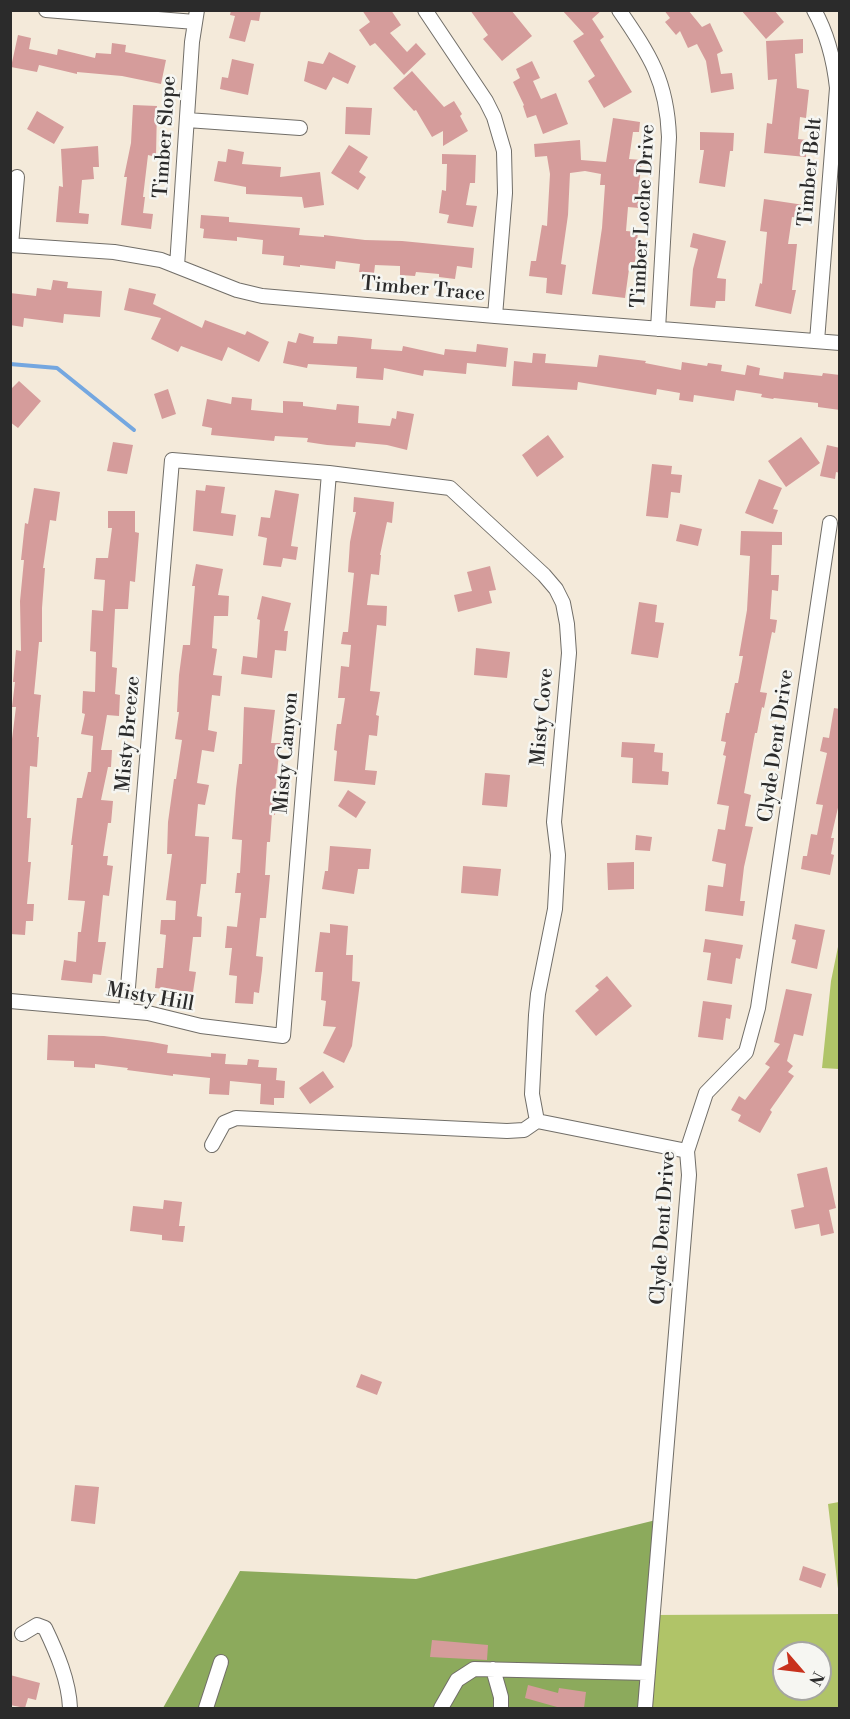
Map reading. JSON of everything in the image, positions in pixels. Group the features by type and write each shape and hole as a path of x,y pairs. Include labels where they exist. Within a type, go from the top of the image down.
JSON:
{"street":[{"path":"46,10 196,16"},
{"path":"425,10 486,101 494,117 504,151 505,193 495,316"},
{"name":"Timber Loche Drive","path":"619,10 648,52 656,68 669,120 658,328"},
{"name":"Timber Belt","path":"814,10 827,37 837,88 817,341"},
{"name":"Timber Slope","path":"177,266 196,16"},
{"path":"187,120 300,128"},
{"path":"11,245 17,177"},
{"name":"Timber Trace","path":"11,245 114,252 161,260 237,290 262,296 840,343"},
{"name":"Misty Cove","path":"171,460 329,473 450,488 544,575 556,589 563,603 567,624 568,653 554,822 558,855 555,909 536,1015 532,1094 537,1121"},
{"name":"Misty Breeze","path":"126,1011 171,460"},
{"name":"Misty Canyon","path":"283,1036 329,473"},
{"name":"Clyde Dent Drive","path":"645,1708 689,1175 687,1150 706,1093 746,1052 758,1008 830,523"},
{"name":"Misty Hill","path":"10,1001 148,1013 201,1026 283,1036"},
{"path":"212,1145 224,1123 236,1118 507,1131 524,1130 537,1121 687,1150"},
{"path":"22,1634 37,1625 45,1628 69,1693 70,1708"},
{"path":"206,1708 221,1662"},
{"path":"441,1708 457,1680 474,1669 648,1673"},
{"path":"493,1669 501,1697 501,1708"}],"green space":[{"path":"839,942 839,1069 822,1068 831,981"},
{"path":"840,1502 839,1597 828,1504"},
{"path":"660,1519 645,1708 163,1708 240,1571 416,1579"},
{"path":"839,1614 839,1708 645,1708 652,1615"}],"building":[{"path":"231,10 261,10 259,21 251,20 245,42 229,38 235,16 230,15"},
{"path":"362,10 391,10 401,25 390,33 407,52 416,43 426,54 404,75 375,43 370,46 359,30 370,22"},
{"path":"470,10 511,10 532,36 502,61 483,39 488,35"},
{"path":"562,10 602,10 592,19 604,37 600,40 632,92 604,108 588,81 595,76 573,41 584,34"},
{"path":"664,10 688,10 702,27 710,23 723,51 717,54 721,74 732,73 734,89 711,93 706,61 697,44 688,48 680,31 676,35 665,22 670,18"},
{"path":"741,10 774,10 784,22 766,39"},
{"path":"18,35 31,38 29,49 57,55 58,49 95,58 96,53 111,54 112,43 126,45 125,52 166,60 161,84 122,76 77,72 77,74 39,65 37,72 11,67"},
{"path":"803,39 803,53 795,54 797,88 809,90 806,118 800,117 798,139 807,140 806,157 764,153 767,123 772,124 777,79 768,80 766,41"},
{"path":"329,52 356,66 348,84 333,77 326,90 304,81 308,61 323,64"},
{"path":"232,59 254,64 248,95 220,89 222,77 228,78"},
{"path":"532,61 540,78 533,81 541,99 556,93 568,124 543,134 536,115 527,118 524,105 513,82 520,78 516,69"},
{"path":"412,71 444,107 454,101 468,131 443,146 443,131 432,137 416,110 414,111 393,88"},
{"path":"133,105 157,106 156,157 148,155 143,197 145,197 143,213 153,214 151,229 121,225"},
{"path":"346,107 372,108 370,135 345,134"},
{"path":"37,111 64,127 54,144 27,129"},
{"path":"613,118 640,122 639,132 633,132 629,159 642,160 638,193 640,193 639,208 628,207 626,231 638,232 635,262 630,262 625,298 592,294 602,228 605,185 600,185 601,174 585,171 570,173 568,215 561,264 566,265 562,295 546,293 547,278 529,276 531,261 536,261 542,225 547,226 550,174 547,156 535,157 534,144 580,140 581,160 606,162"},
{"path":"700,132 734,133 733,151 730,151 725,187 699,183 704,150 700,150"},
{"path":"349,145 368,157 359,172 366,177 358,190 331,173"},
{"path":"98,146 99,167 93,167 94,179 82,180 79,213 89,214 88,224 56,222 59,186 63,187 61,149"},
{"path":"228,149 244,152 242,164 281,167 280,177 320,172 324,205 304,208 302,197 246,194 246,187 214,181 218,161 226,162"},
{"path":"442,154 476,155 475,183 470,183 466,205 477,206 473,227 447,223 449,215 439,213 442,190 446,191 447,164 442,164"},
{"path":"764,199 804,205 802,218 792,217 788,244 797,244 792,290 796,290 791,314 755,306 760,283 762,284 767,232 760,231"},
{"path":"201,215 229,217 229,222 300,228 299,235 324,237 324,235 474,248 472,268 457,266 455,279 439,277 439,274 416,272 415,276 400,275 400,266 375,265 374,273 359,272 360,264 336,261 335,269 283,265 284,256 262,254 263,240 237,237 237,241 203,238 204,229 200,228"},
{"path":"693,233 726,241 717,278 726,279 725,301 716,301 715,308 690,306 693,269 698,249 690,247"},
{"path":"53,280 68,282 67,288 102,291 100,317 64,314 63,323 24,318 23,327 10,325 10,293 36,296 37,288 51,290"},
{"path":"129,288 156,294 153,304 202,328 205,320 245,335 247,331 269,342 259,362 228,347 222,361 181,346 178,352 151,339 161,318 124,310"},
{"path":"299,333 314,337 313,343 337,344 338,336 352,337 372,339 371,349 402,351 403,346 444,355 445,349 476,352 477,344 508,348 506,367 467,363 466,374 424,370 423,376 384,368 383,380 356,378 357,367 308,364 307,368 283,363 288,341 296,343"},
{"path":"533,353 546,354 545,363 597,367 599,355 646,361 645,363 681,370 682,362 707,366 708,363 722,365 721,371 745,375 747,365 760,368 759,375 783,379 784,372 822,376 823,373 840,375 840,410 818,407 818,403 773,399 761,397 762,394 736,390 734,401 694,395 693,402 679,400 680,393 657,389 656,395 578,382 577,390 512,386 514,361 532,363"},
{"path":"19,381 41,401 18,428 10,422 10,390"},
{"path":"168,389 176,414 162,419 154,394"},
{"path":"232,397 252,399 251,410 283,413 283,401 303,402 303,406 336,410 337,404 359,406 358,423 390,426 392,418 396,419 397,411 414,414 407,450 387,445 356,442 355,447 327,445 307,442 308,438 275,436 274,441 211,435 212,428 202,426 207,399 231,404"},
{"path":"548,435 564,457 537,477 522,455"},
{"path":"801,437 820,463 786,487 768,461"},
{"path":"113,442 133,445 127,474 107,471"},
{"path":"827,445 840,448 840,473 836,472 835,479 820,476"},
{"path":"652,464 672,466 671,474 682,475 680,493 671,492 668,518 646,516"},
{"path":"759,479 782,488 773,509 778,510 773,524 745,513"},
{"path":"206,485 225,487 221,513 236,515 233,536 193,531 196,490 205,491"},
{"path":"34,488 60,492 56,521 50,520 43,568 45,568 42,642 39,642 34,694 41,695 37,737 39,737 37,767 30,766 27,818 31,818 28,862 31,862 27,904 34,904 33,921 26,921 25,935 10,934 10,755 16,707 12,707 16,650 21,651 20,601 24,560 21,560 25,523 28,524"},
{"path":"275,490 299,494 291,546 298,547 296,560 283,558 281,567 263,565 267,538 258,536 261,517 270,518"},
{"path":"354,497 394,502 392,523 387,522 380,555 379,575 371,574 367,605 387,606 386,626 377,625 370,691 380,692 376,715 379,716 377,736 369,735 365,770 377,771 375,785 334,781 336,731 337,724 341,724 345,698 338,698 341,666 349,667 351,645 341,644 343,632 348,632 354,573 348,572 350,542 356,512 353,512"},
{"path":"108,511 135,511 135,532 139,533 135,582 130,581 128,609 115,609 112,667 117,668 115,694 120,695 119,716 107,715 101,750 112,750 111,767 108,767 101,800 113,801 111,823 108,823 103,856 108,856 107,865 113,866 109,896 103,895 98,942 106,942 101,975 93,974 92,983 61,980 64,960 76,962 78,932 81,932 85,901 68,900 73,845 71,845 77,798 82,798 88,772 91,772 93,736 81,734 85,714 82,713 83,691 95,692 96,652 90,651 92,610 103,611 105,580 94,579 96,558 108,558 112,528 108,528"},
{"path":"680,524 702,529 698,546 676,541"},
{"path":"741,531 782,532 782,545 772,545 771,575 779,575 778,591 772,590 770,619 777,620 775,633 772,632 760,692 767,693 757,733 755,733 744,793 751,795 745,826 753,827 744,867 740,901 745,901 743,916 705,911 708,885 723,887 726,864 712,861 718,829 725,830 729,806 717,804 726,756 723,755 726,742 721,741 726,713 729,713 735,683 738,683 743,656 739,656 747,610 750,556 740,555"},
{"path":"196,564 223,569 218,595 229,596 228,616 214,616 212,648 217,649 213,675 222,676 220,696 212,695 208,730 217,732 214,752 202,750 197,783 209,785 205,805 198,804 195,836 209,837 206,884 201,884 197,916 202,917 201,937 193,937 189,971 196,972 193,992 155,988 157,968 163,968 166,935 160,934 161,920 175,920 176,901 166,900 172,854 167,854 168,822 182,740 175,739 179,712 177,712 179,675 183,645 190,645 195,586 192,586"},
{"path":"490,566 496,590 489,591 492,603 458,612 454,595 472,591 467,572"},
{"path":"262,596 291,603 284,631 288,631 286,651 275,650 272,678 241,674 243,656 257,658 260,620 257,619"},
{"path":"639,602 657,605 655,622 664,623 658,658 631,654"},
{"path":"476,648 510,652 507,678 474,675"},
{"path":"244,707 275,710 271,743 280,743 275,815 272,814 270,842 267,842 265,875 270,875 266,918 260,918 256,956 263,957 262,970 259,993 254,992 253,1004 235,1003 237,976 229,975 232,948 225,948 227,926 237,927 241,893 235,893 237,873 240,873 242,840 232,839 239,764 242,764"},
{"path":"834,708 840,709 840,799 831,838 834,838 831,854 834,855 830,875 801,869 803,856 807,856 811,834 817,835 823,805 816,804 827,753 820,751 823,737 829,738"},
{"path":"622,742 655,744 654,752 663,753 662,771 669,772 668,785 632,783 633,758 621,757"},
{"path":"485,773 510,775 507,807 482,805"},
{"path":"348,790 366,802 356,818 338,806"},
{"path":"636,835 652,837 650,851 635,850"},
{"path":"330,846 371,849 369,869 358,869 354,894 322,889 325,871 328,871"},
{"path":"634,862 634,889 608,890 607,863"},
{"path":"463,866 501,869 498,896 461,893"},
{"path":"330,924 348,926 346,955 353,955 352,981 360,982 352,1046 344,1063 323,1053 336,1027 323,1026 326,1001 321,1000 323,972 315,972 320,932 330,933"},
{"path":"795,924 825,930 817,969 791,963 796,940 792,939"},
{"path":"705,939 743,945 740,959 736,958 732,984 707,980 711,953 703,952"},
{"path":"607,976 632,1006 596,1036 575,1011 599,990 595,986"},
{"path":"786,989 812,994 803,1036 794,1034 787,1061 793,1066 788,1072 794,1076 770,1110 772,1112 760,1133 738,1121 741,1115 731,1110 739,1096 745,1100 770,1067 765,1064 780,1044 774,1042"},
{"path":"703,1001 732,1005 730,1019 726,1018 723,1040 698,1037"},
{"path":"48,1035 104,1036 152,1042 168,1045 167,1053 211,1057 211,1053 226,1054 225,1064 247,1065 248,1059 259,1060 258,1067 277,1068 276,1080 285,1081 284,1098 274,1098 274,1105 260,1104 261,1084 230,1081 229,1095 209,1094 210,1078 173,1074 173,1076 95,1064 95,1068 74,1067 74,1061 47,1060"},
{"path":"323,1071 334,1087 310,1104 299,1088"},
{"path":"827,1167 836,1208 829,1210 834,1233 821,1236 819,1224 795,1229 791,1210 804,1207 797,1174"},
{"path":"164,1200 182,1202 179,1226 185,1226 183,1242 162,1240 162,1235 130,1231 133,1206 163,1209"},
{"path":"361,1374 382,1382 377,1395 356,1387"},
{"path":"75,1485 99,1487 95,1524 71,1521"},
{"path":"803,1566 826,1574 821,1588 799,1580"},
{"path":"432,1640 488,1645 487,1660 430,1657"},
{"path":"10,1675 40,1683 36,1700 28,1698 25,1708 10,1705"},
{"path":"528,1685 558,1693 559,1688 586,1692 584,1708 557,1708 525,1698"}],"waterway":[{"path":"10,364 57,368 134,430"}]}
